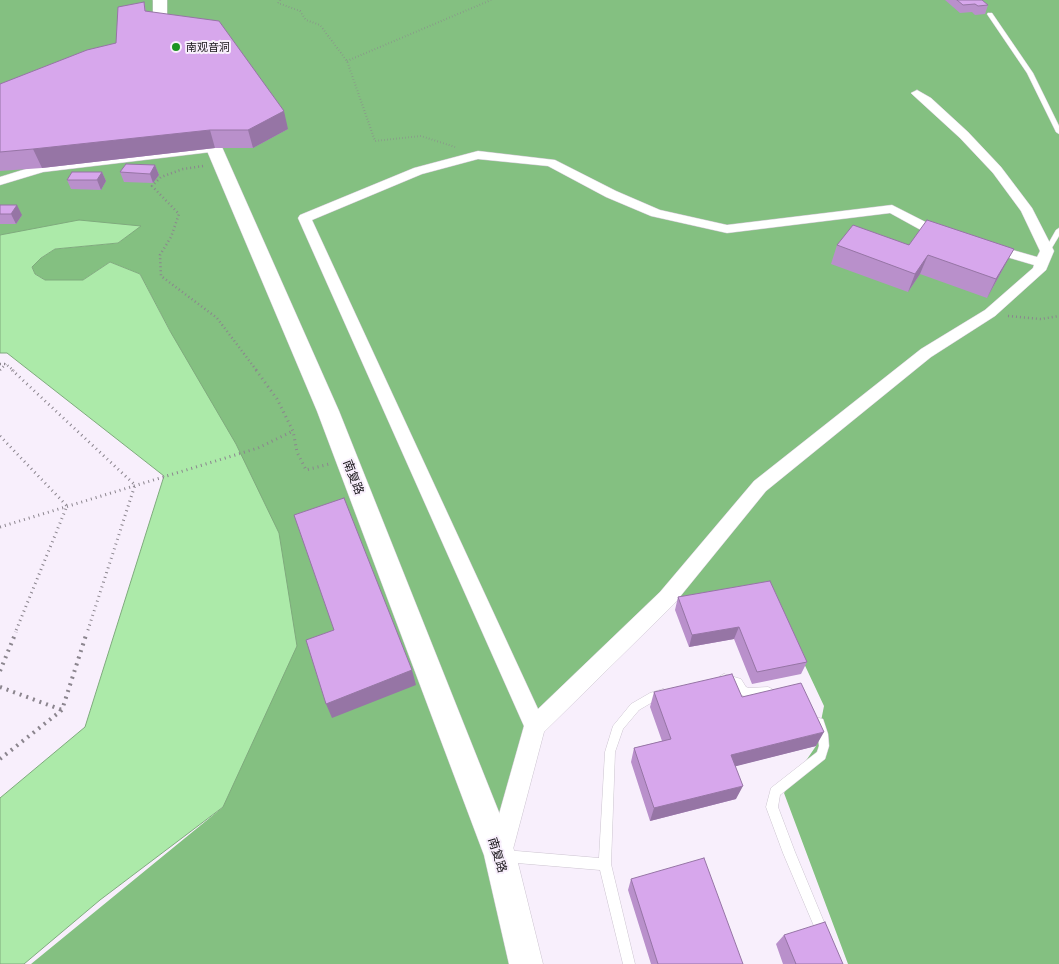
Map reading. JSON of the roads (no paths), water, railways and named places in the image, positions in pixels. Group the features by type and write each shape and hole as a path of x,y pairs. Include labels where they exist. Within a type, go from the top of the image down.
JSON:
{"street":[{"path":"160,0 160,26 174,62"},
{"path":"500,855 535,726 667,598 760,486 926,353 990,313 1039,270 1044,257 1027,210 997,170 928,100 917,93"},
{"name":"南复路","path":"190,96 219,156 328,411 500,855 526,964"},
{"path":"535,726 305,218 418,171 478,155 551,163 611,194 656,213 727,230 892,209 943,237 953,239"},
{"path":"0,181 43,166 219,156"},
{"path":"972,243 1044,257"}],"lane":[{"path":"990,14 1030,73 1059,132"},
{"path":"1044,257 1059,230"},
{"path":"714,681 723,679 737,682 742,690 748,693 776,692"},
{"path":"629,964 605,864 610,752 618,726 635,707 654,696 671,692"},
{"path":"813,710 823,734 824,746 821,755 775,792 772,807 789,853 829,947"},
{"path":"500,855 605,864"}],"place":[{"name":"南观音洞","path":"176,47"}]}
